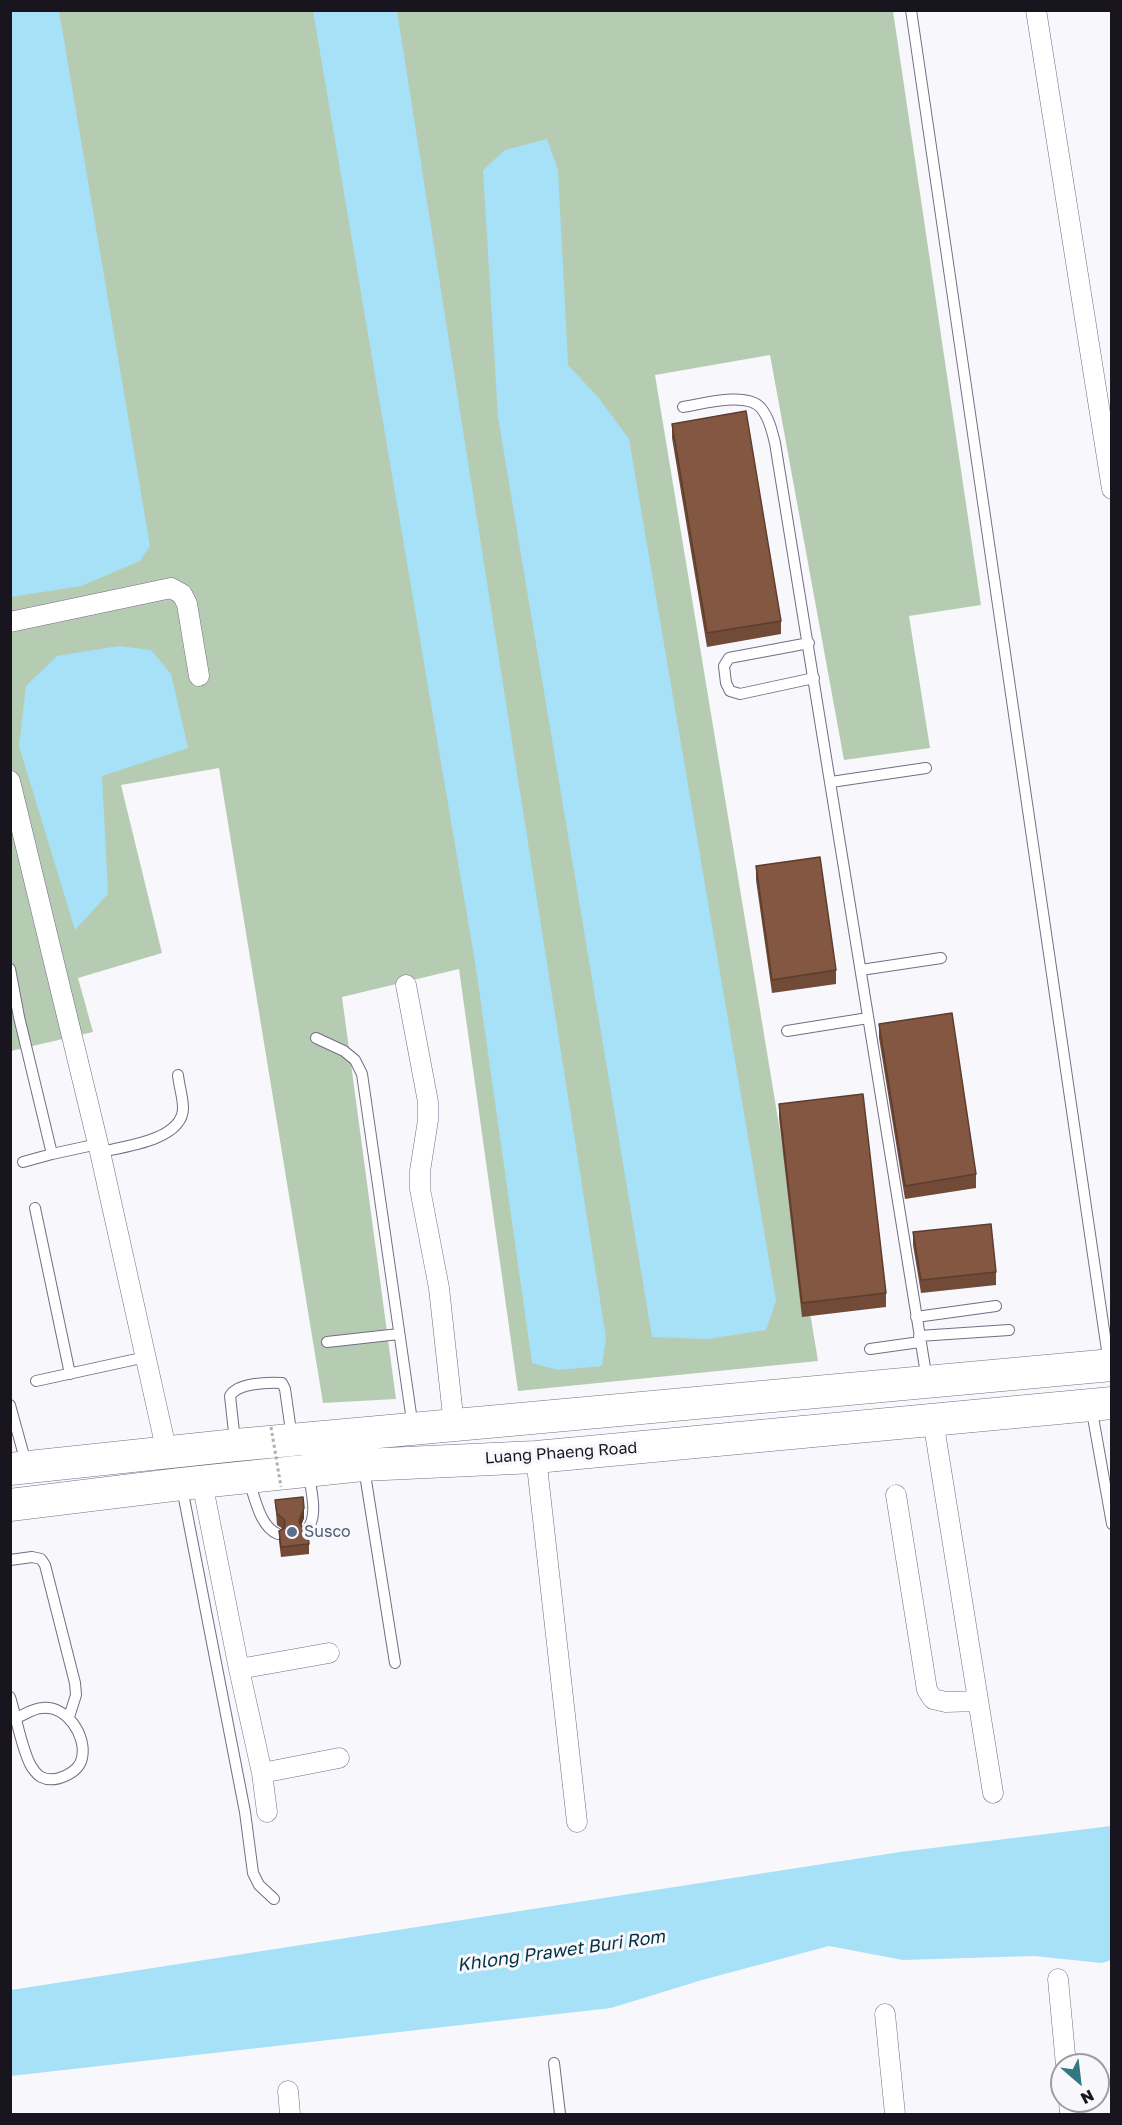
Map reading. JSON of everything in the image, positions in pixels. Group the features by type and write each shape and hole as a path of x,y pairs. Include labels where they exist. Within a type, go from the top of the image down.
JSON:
{"main road":[{"path":"19,1468 236,1444 282,1433 454,1425 1110,1365"},
{"name":"Luang Phaeng Road","path":"10,1505 363,1465 536,1457 1101,1404"}],"street":[{"path":"1036,10 1112,489"},
{"path":"10,622 171,588 182,594 187,604 199,676"},
{"path":"10,781 18,841 99,1148 167,1453"},
{"path":"406,985 428,1102 420,1189 439,1288 454,1425"},
{"path":"933,1420 993,1793"},
{"path":"536,1457 577,1822"},
{"path":"192,1483 239,1669 262,1773 267,1812"},
{"path":"896,1495 927,1690 933,1699 946,1702 978,1701"},
{"path":"239,1669 329,1653"},
{"path":"262,1773 339,1758"},
{"path":"1058,1979 1065,2053"},
{"path":"885,2014 895,2115"},
{"path":"288,2091 290,2115"}],"lane":[{"path":"911,10 1110,1365"},
{"path":"683,407 732,399 748,400 760,406 769,422 777,454 809,643 927,1383"},
{"path":"809,643 729,658 724,666 726,683 730,691 740,694 814,678"},
{"path":"831,782 926,768"},
{"path":"861,970 940,958"},
{"path":"10,969 52,1154"},
{"path":"787,1031 868,1018"},
{"path":"316,1038 344,1051 355,1059 362,1074 413,1428"},
{"path":"23,1162 52,1154 145,1142 163,1135 178,1123 183,1110 178,1075"},
{"path":"35,1208 70,1374"},
{"path":"916,1317 996,1306"},
{"path":"870,1349 920,1339 1009,1330"},
{"path":"327,1342 399,1334"},
{"path":"36,1381 146,1358"},
{"path":"236,1444 230,1396 233,1390 239,1387 282,1383 285,1389 282,1433"},
{"path":"1101,1404 1112,1524"},
{"path":"10,1406 19,1468"},
{"path":"363,1465 395,1663"},
{"path":"306,1531 314,1517 309,1470"},
{"path":"247,1477 265,1524 270,1531 278,1534"},
{"path":"192,1483 253,1873 258,1885 274,1899"},
{"path":"10,1560 32,1557 41,1559 45,1565 75,1683 76,1695 69,1717"},
{"path":"10,1697 16,1718 30,1764 40,1777 51,1780 69,1774 77,1768 82,1758 82,1745 69,1717 57,1710 41,1707 16,1718"},
{"path":"555,2063 560,2115"}],"path":[{"path":"281,1487 282,1433"}],"green space":[{"path":"10,11 893,11 981,605 909,616 930,748 844,760 770,355 655,375 818,1361 518,1391 459,969 342,997 396,1399 323,1403 219,768 121,785 162,953 78,978 93,1032 11,1051"}],"water":[{"path":"10,11 59,11 150,546 140,561 81,586 11,597"},
{"path":"313,11 397,11 606,1338 602,1366 558,1370 532,1363 476,968"},
{"path":"547,139 558,170 568,365 598,397 629,439 776,1301 766,1330 707,1339 652,1337 498,417 483,170 505,150"},
{"path":"119,646 151,650 171,674 188,748 102,776 108,894 75,930 19,746 26,686 57,656"},
{"name":"Khlong Prawet Buri Rom","path":"1111,1826 1111,1960 1102,1963 1034,1956 903,1960 829,1946 702,1980 611,2008 11,2076 11,1990 900,1852"}],"building":[{"path":"746,411 781,621 707,633 672,424"},
{"path":"820,857 836,970 772,980 756,866"},
{"path":"952,1013 976,1174 905,1186 879,1024"},
{"path":"863,1094 886,1293 802,1303 779,1104"},
{"path":"991,1224 996,1272 921,1280 913,1232"},
{"name":"Susco","path":"303,1497 304,1508 299,1521 301,1526 307,1528 309,1544 281,1547 279,1531 284,1528 285,1523 284,1519 277,1514 275,1500"}],"place":[{"name":"Susco","path":"292,1532"}]}
